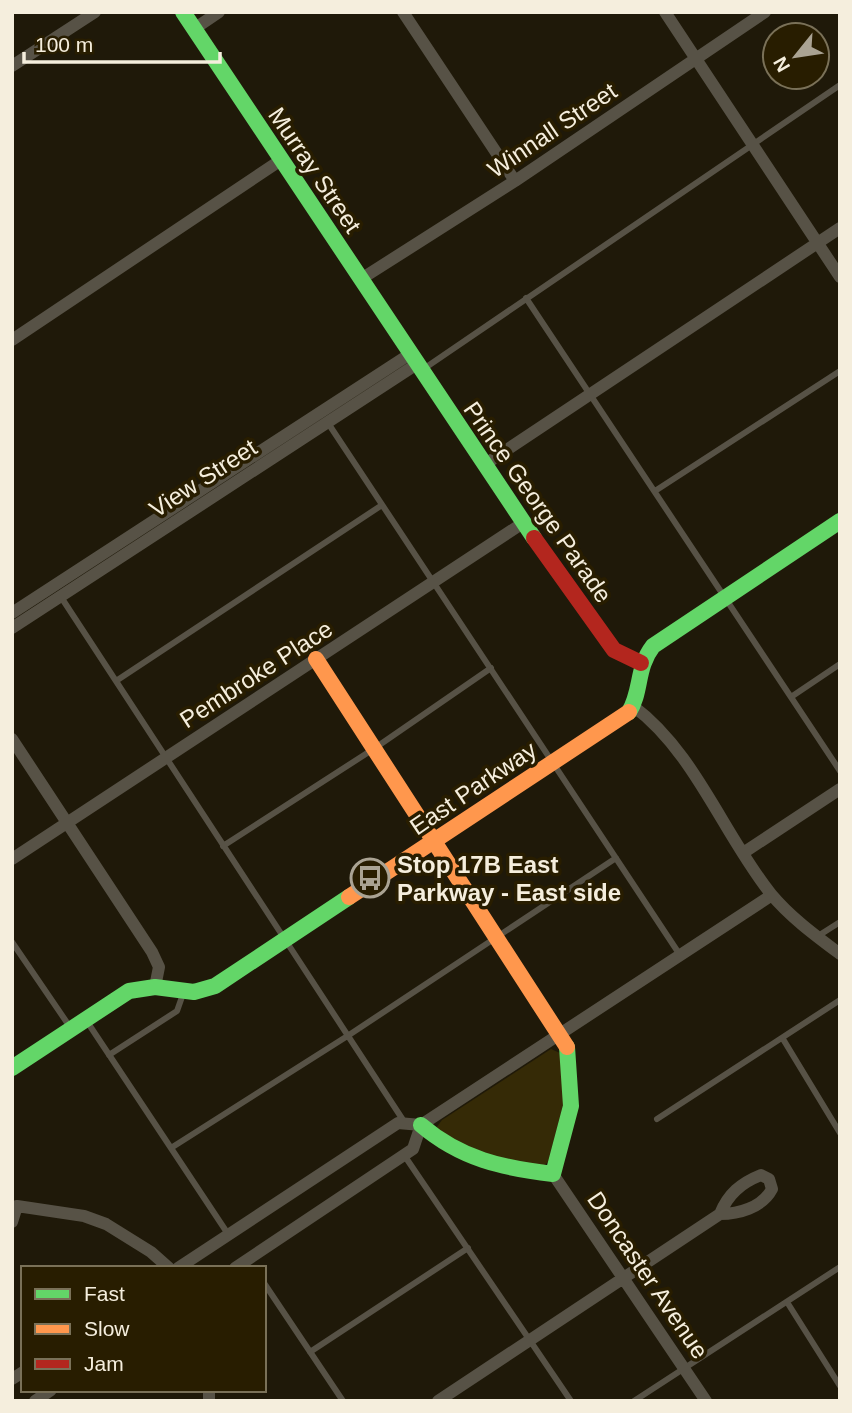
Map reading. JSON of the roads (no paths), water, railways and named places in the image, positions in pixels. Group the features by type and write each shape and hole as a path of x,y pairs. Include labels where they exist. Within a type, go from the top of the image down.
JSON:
{"street":[{"path":"12,66 95,12"},
{"name":"Murray Street","path":"183,12 416,363"},
{"path":"194,29 219,12"},
{"path":"403,12 515,181"},
{"path":"666,12 840,277"},
{"name":"Winnall Street","path":"361,279 515,181 765,12"},
{"path":"12,340 281,160"},
{"path":"484,465 840,228"},
{"name":"View Street","path":"12,628 416,363"},
{"name":"View Street","path":"12,613 416,363"},
{"name":"Prince George Parade","path":"416,363 523,523 614,650 641,663"},
{"path":"840,521 662,639 641,663 633,706 660,726 772,895 817,937 840,954"},
{"name":"Pembroke Place","path":"12,859 523,523"},
{"path":"181,1266 398,1124 414,1125 441,1144 483,1166 553,1174 571,1106 568,1049 561,1034 316,659"},
{"name":"East Parkway","path":"12,1068 129,991 155,987 183,992 215,986 554,762 633,706"},
{"path":"12,739 152,952 159,967 155,987"},
{"path":"743,853 840,789"},
{"path":"414,1125 561,1034 772,895"},
{"path":"251,1263 413,1149 414,1125"},
{"name":"Doncaster Avenue","path":"553,1174 706,1401"},
{"path":"12,1222 15,1205 84,1216 106,1224 151,1252 167,1266"},
{"path":"438,1401 529,1338 720,1214"}],"lane":[{"path":"416,363 526,298 840,85"},
{"path":"526,298 840,771"},
{"path":"655,491 840,371"},
{"path":"327,422 680,955"},
{"path":"116,681 382,505"},
{"path":"61,597 349,1035 414,1125"},
{"path":"791,697 840,664"},
{"path":"223,846 375,748 491,668"},
{"path":"171,1148 349,1035 616,858"},
{"path":"817,937 840,922"},
{"path":"12,942 78,1024 109,1055 228,1234"},
{"path":"109,1055 177,1011 183,992"},
{"path":"657,1119 840,1000"},
{"path":"783,1039 840,1133"},
{"path":"404,1155 571,1401"},
{"path":"310,1352 468,1248"},
{"path":"634,1401 840,1267"},
{"path":"266,1286 343,1401"},
{"path":"787,1302 840,1386"}],"place":[{"name":"Stop 17B East Parkway - East side","path":"370,878"}]}
